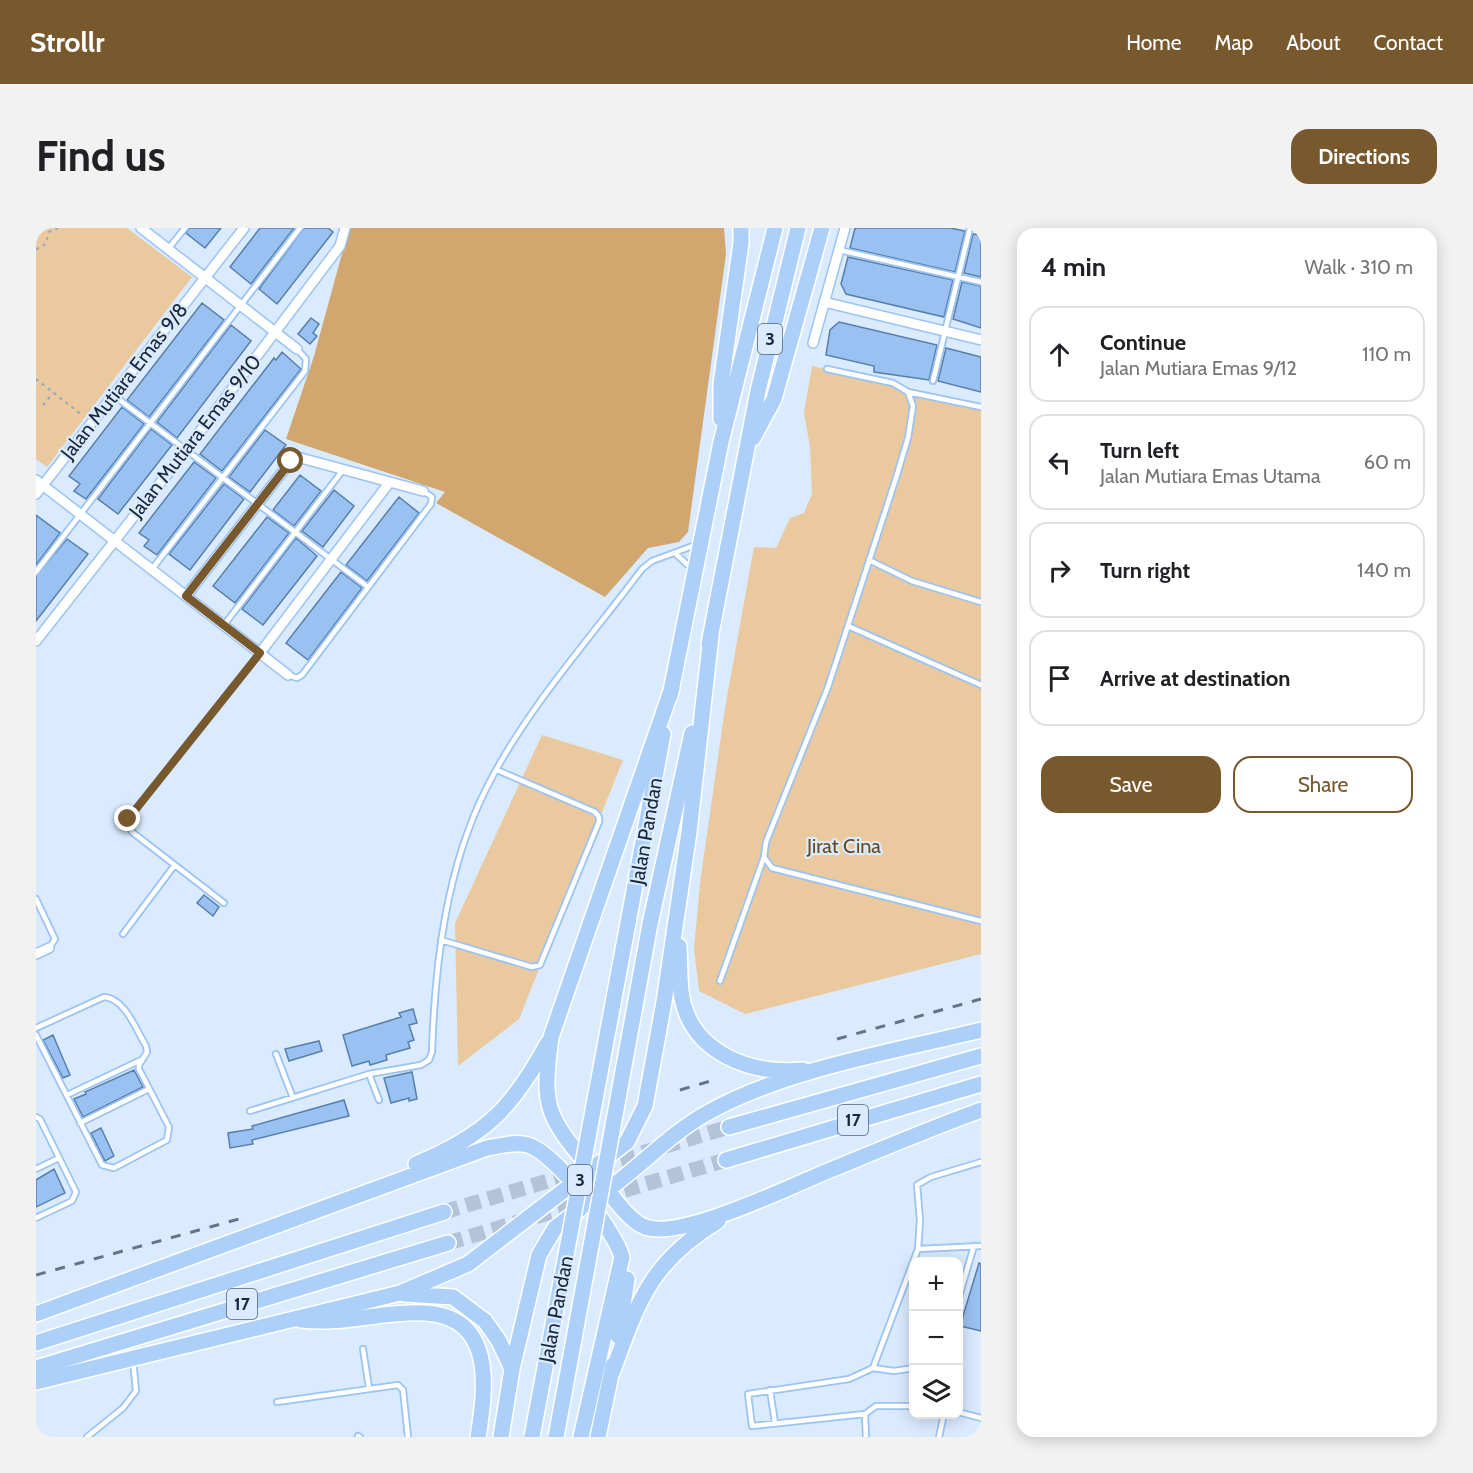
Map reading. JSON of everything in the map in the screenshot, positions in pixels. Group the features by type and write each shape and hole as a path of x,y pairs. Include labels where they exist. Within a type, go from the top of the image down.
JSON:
{"highway":[{"path":"721,442 721,384 741,243 741,228"},
{"name":"Jalan Pandan","path":"532,1437 672,688 721,442 775,228"},
{"name":"Jalan Pandan","path":"556,1437 650,924 711,636 746,451 783,281 798,228"},
{"path":"746,451 774,399 822,228"},
{"path":"36,1382 400,1293 468,1264 627,1142 645,1106 677,914 689,832 711,636"},
{"path":"253,1233 465,1142 501,1112 518,1092 551,1037 672,688"},
{"path":"677,914 682,998 704,1042 736,1062 760,1069 788,1072 826,1068"},
{"path":"501,1437 512,1369 539,1255 555,1228 708,1112 748,1094 826,1068 981,1030"},
{"path":"551,1037 546,1078 547,1100 561,1134 609,1189 624,1210 642,1226 658,1230 736,1210 981,1110"},
{"name":"17","path":"729,1127 981,1056"},
{"name":"17","path":"726,1160 981,1084"},
{"path":"36,1314 487,1148 526,1144 543,1151 589,1203 611,1231 620,1251 621,1266 581,1437"},
{"path":"612,1373 636,1307 655,1274 675,1251 736,1210"},
{"name":"17","path":"36,1343 444,1212"},
{"name":"17","path":"36,1368 448,1244"},
{"path":"598,1437 612,1373 627,1280 621,1266"},
{"path":"400,1293 453,1297 485,1321 499,1341 512,1369"},
{"path":"289,1319 321,1323 424,1313 450,1320 472,1337 483,1363 484,1398 478,1437"}],"street":[{"path":"141,228 297,349"},
{"name":"Jalan Mutiara Emas 9/8","path":"36,494 39,482 113,395 244,228"},
{"name":"Jalan Mutiara Emas 9/10","path":"38,636 186,450 340,246 345,228"},
{"path":"813,343 846,228"},
{"path":"825,302 981,340"},
{"path":"186,596 257,503 297,457 423,491"},
{"path":"39,482 288,675"},
{"path":"260,653 388,483"},
{"path":"36,954 49,948"}],"lane":[{"path":"168,249 185,228"},
{"path":"36,572 300,228"},
{"path":"933,381 970,228"},
{"path":"839,250 981,282"},
{"path":"152,569 305,370 306,359 297,349"},
{"path":"827,369 893,383 908,392 981,407"},
{"path":"720,981 764,857 766,843 828,687 848,626 908,438 913,406 908,392"},
{"path":"113,395 368,587"},
{"path":"224,625 343,470"},
{"path":"288,675 297,678 302,675 431,504 432,497 423,491"},
{"path":"250,1111 369,1074 421,1065 430,1058 436,974 452,883 472,825 497,770 529,718 642,569 652,561 676,554 702,542"},
{"path":"676,554 687,563 695,575"},
{"path":"869,560 912,581 981,602"},
{"path":"848,626 981,685"},
{"path":"224,903 132,832 128,819 260,653"},
{"path":"441,940 538,967 542,963 599,822 599,817 595,813 497,770"},
{"path":"764,857 772,868 981,921"},
{"path":"123,934 174,866"},
{"path":"36,899 55,939 49,948"},
{"path":"36,1028 104,997 111,997 119,1002 146,1046 144,1058 138,1065 169,1127 167,1140 114,1168 102,1165 36,1035"},
{"path":"276,1053 293,1098"},
{"path":"67,1095 144,1058"},
{"path":"369,1074 379,1100"},
{"path":"81,1123 149,1089"},
{"path":"36,1117 40,1119 76,1197 36,1218"},
{"path":"36,1169 59,1158"},
{"path":"873,1368 918,1250 920,1220 917,1185 931,1177 981,1161"},
{"path":"963,1283 974,1246"},
{"path":"918,1250 981,1246"},
{"path":"363,1349 369,1388"},
{"path":"87,1437 123,1408 136,1391 132,1358"},
{"path":"909,1369 894,1371 873,1368 849,1379 748,1394 752,1426 865,1414 876,1406 909,1406"},
{"path":"277,1402 398,1385 403,1390 408,1437"},
{"path":"770,1390 775,1423"},
{"path":"963,1413 981,1418"},
{"path":"865,1414 866,1437"},
{"path":"939,1437 943,1419"}],"path":[{"path":"37,250 47,242 49,232 58,228"},
{"path":"36,379 82,415"},
{"path":"43,405 53,393"}],"green space":[{"path":"36,228 127,228 192,277 47,467 36,459"},
{"name":"Jirat Cina","path":"812,366 981,404 981,954 745,1014 699,991 694,949 700,883 725,708 754,547 776,548 790,518 804,513 812,494 810,447 804,413"},
{"path":"542,735 623,760 519,1019 458,1066 455,923"}],"shaded area":[{"path":"349,228 724,228 726,254 688,532 679,542 648,548 605,597 436,503 445,492 286,439 314,356"}],"building":[{"path":"189,228 221,228 205,248 186,233"},
{"path":"260,228 294,228 251,284 230,267"},
{"path":"304,228 328,228 333,232 277,304 259,289"},
{"path":"855,228 950,228 965,231 955,272 850,248"},
{"path":"973,234 981,235 981,277 964,273"},
{"path":"848,257 953,280 944,317 846,294 841,284"},
{"path":"962,282 981,286 981,328 953,319"},
{"path":"202,303 224,320 149,417 127,400"},
{"path":"311,318 319,324 313,333 317,336 310,344 298,334"},
{"path":"839,322 937,345 929,380 874,372 874,366 826,355 830,330"},
{"path":"231,325 251,341 177,438 157,422"},
{"path":"946,348 981,357 981,392 938,381"},
{"path":"282,352 301,369 222,471 200,454 274,358 276,360"},
{"path":"122,407 144,424 86,499 74,491 80,484 69,476"},
{"path":"151,429 172,445 118,514 98,499"},
{"path":"265,430 286,445 250,492 229,477"},
{"path":"194,462 216,478 157,555 144,546 149,540 139,533"},
{"path":"300,475 321,491 294,526 273,510"},
{"path":"224,484 244,499 190,570 169,554"},
{"path":"334,490 354,506 323,547 302,531"},
{"path":"399,497 419,513 367,581 346,565"},
{"path":"36,515 60,533 36,565"},
{"path":"267,517 289,533 235,603 213,586"},
{"path":"296,538 317,556 263,625 242,609"},
{"path":"67,539 88,554 36,621 36,576"},
{"path":"341,572 362,588 308,660 286,643"},
{"path":"204,895 219,907 213,916 197,903"},
{"path":"413,1009 417,1023 409,1025 414,1040 408,1042 410,1048 386,1055 387,1060 370,1065 369,1061 352,1066 343,1035 401,1017 399,1013"},
{"path":"53,1035 70,1075 63,1078 43,1040"},
{"path":"319,1041 322,1051 289,1061 285,1049"},
{"path":"134,1070 143,1087 83,1117 74,1099"},
{"path":"412,1072 417,1099 409,1101 409,1098 391,1103 384,1078"},
{"path":"344,1100 349,1116 252,1140 253,1144 230,1148 228,1133 253,1129 252,1126"},
{"path":"101,1128 114,1156 105,1161 91,1133"},
{"path":"54,1169 65,1193 36,1207 36,1180"},
{"path":"979,1263 981,1264 981,1331 963,1327 963,1316"}],"tunnel":[{"path":"444,1212 729,1127"},
{"path":"448,1243 726,1160"}],"railway":[{"path":"837,1039 981,999"},
{"path":"680,1090 714,1080"},
{"path":"36,1275 239,1219"}],"route":[{"path":"128,819 260,653 186,596 291,461"}]}
